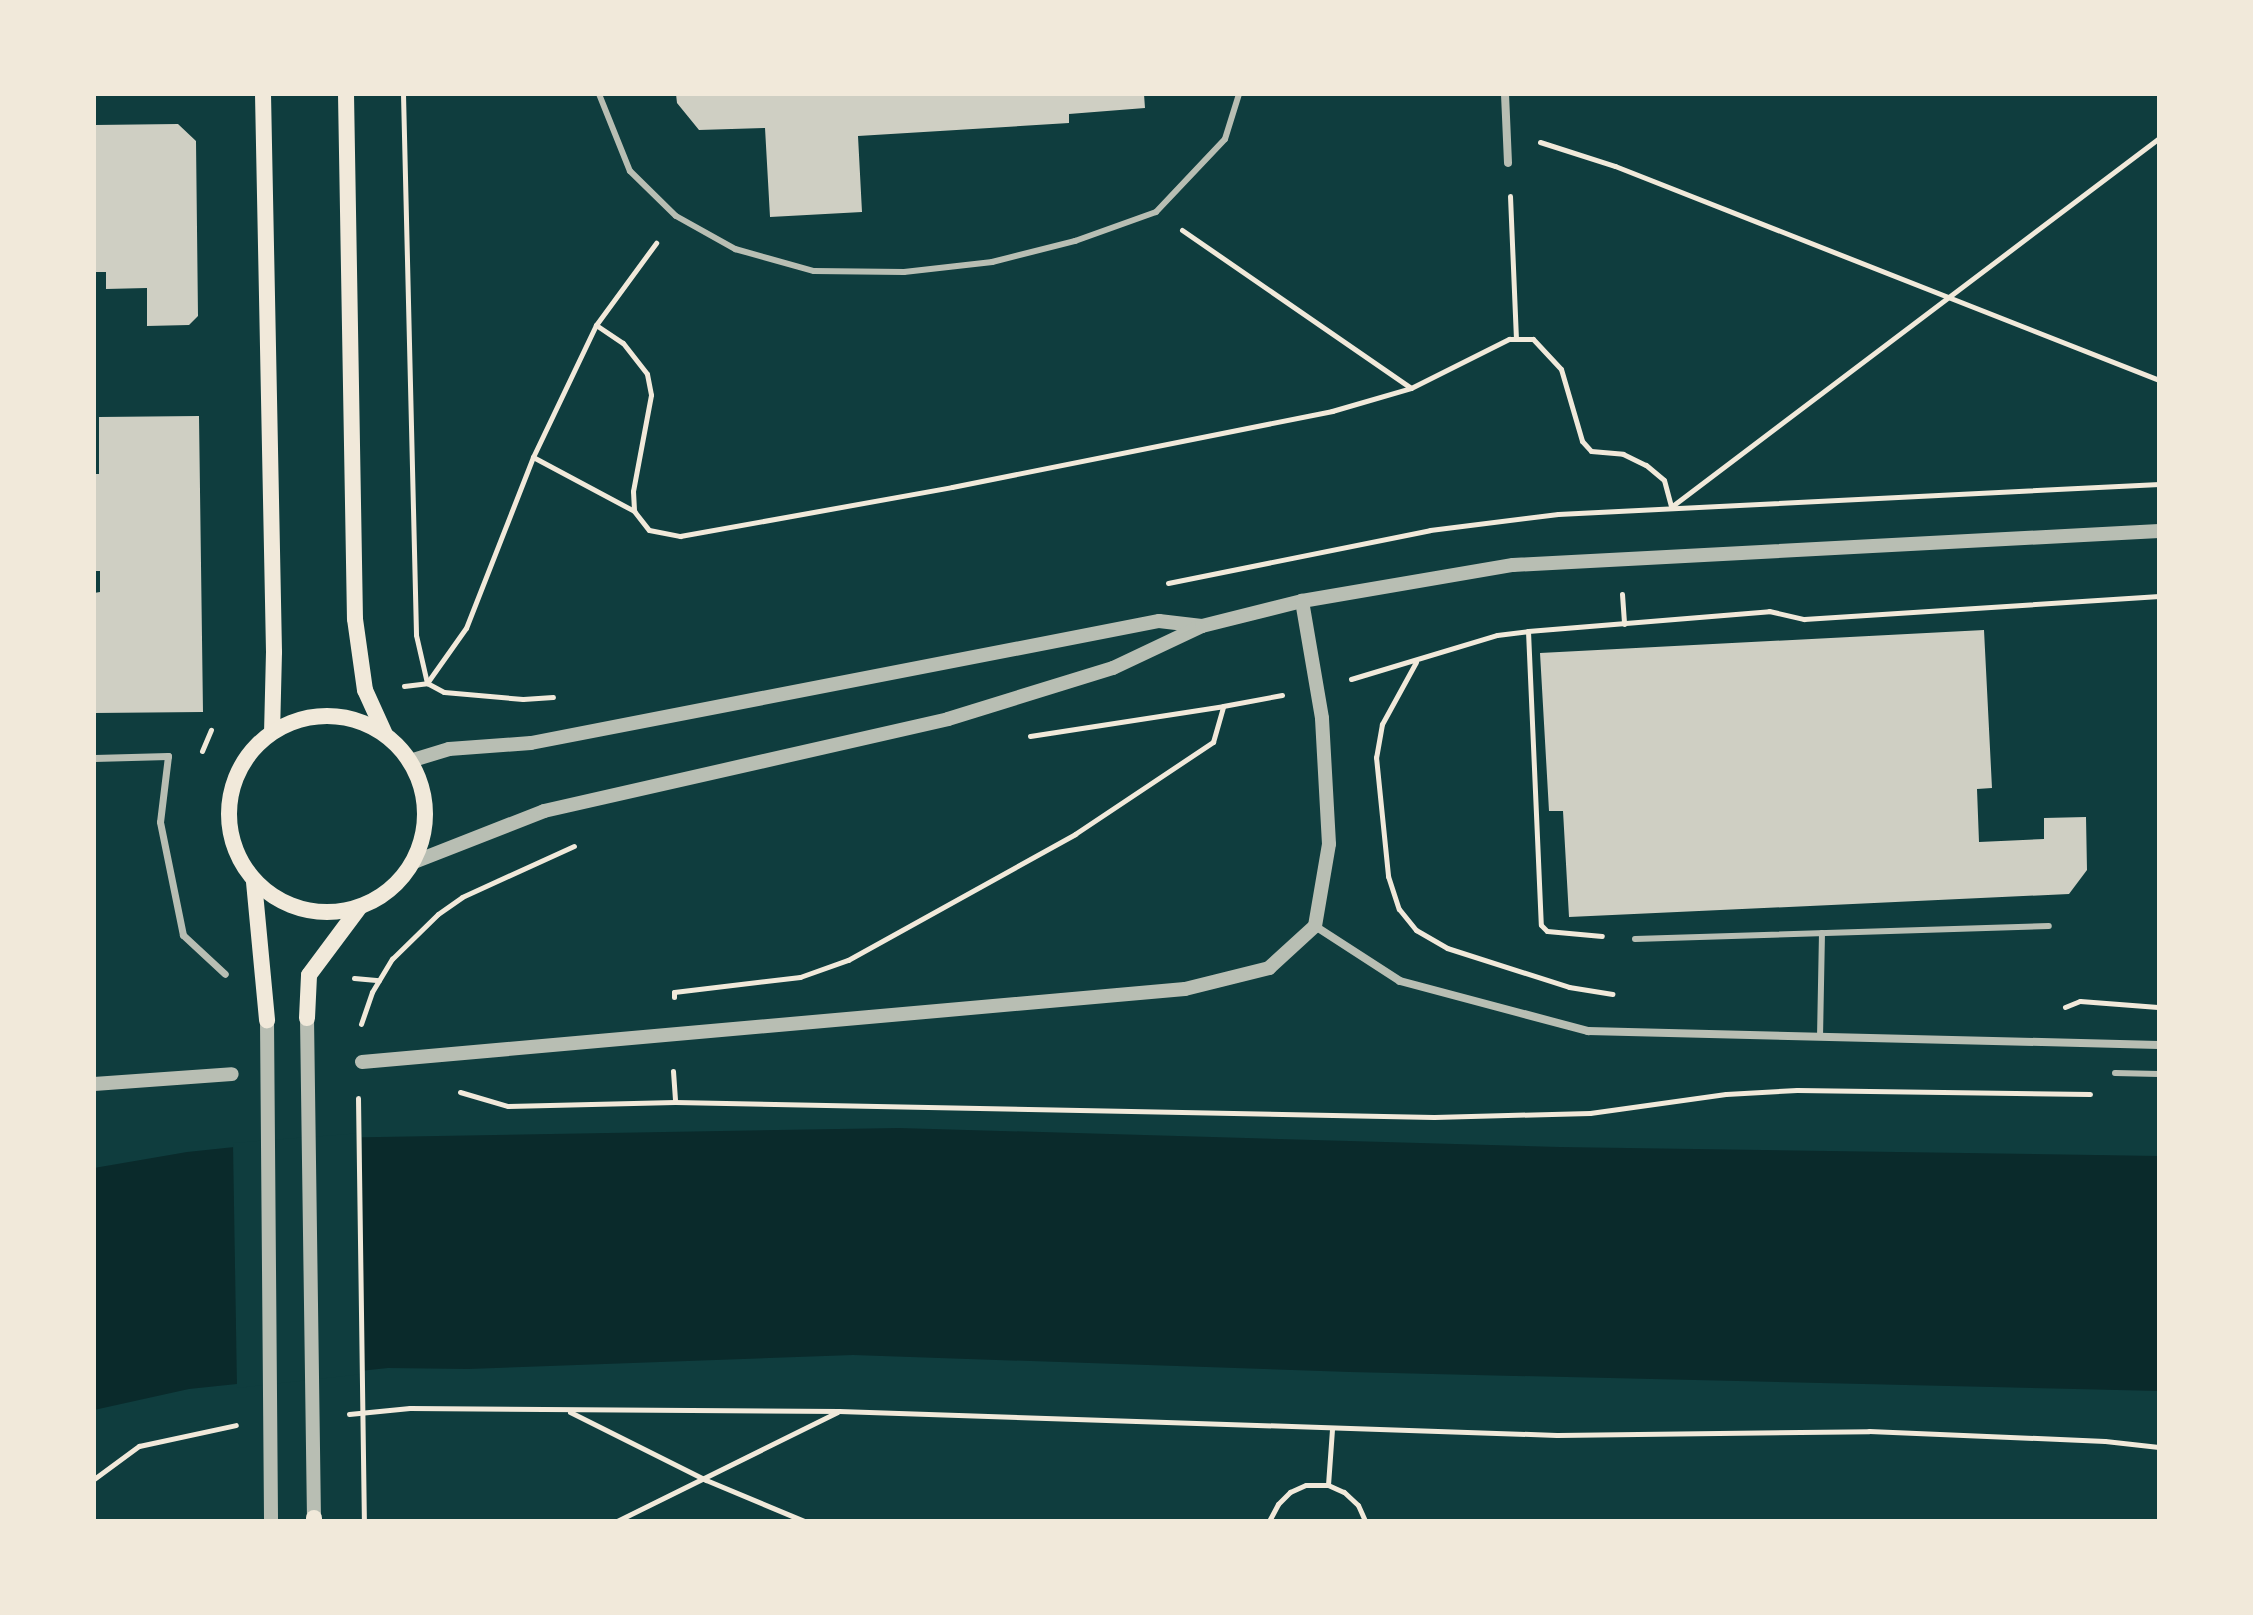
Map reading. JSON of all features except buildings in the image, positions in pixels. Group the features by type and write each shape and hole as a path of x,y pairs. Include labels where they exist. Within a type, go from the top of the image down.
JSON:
{"main road":[{"path":"263,94 274,652 272,732"},
{"path":"346,94 355,619 365,690 385,734 410,761 421,785 426,811 423,837 414,862 381,897 359,908 331,913 303,910 277,900 254,882 235,853 228,820 232,786 247,756 272,732 293,721 341,716 385,734"},
{"path":"254,882 257,937 266,972 267,1020"},
{"path":"307,1018 309,975 359,908"}],"street":[{"path":"1505,94 1508,163"},
{"path":"414,862 544,811 948,719 1113,668 1202,626 1302,601 1513,565 2159,531"},
{"path":"362,1062 1185,989 1269,968 1315,926 1329,844 1322,718 1302,601"},
{"path":"410,761 449,749 531,743 1159,621 1202,626"},
{"path":"94,758 168,756 160,822 183,935 225,974"},
{"path":"1315,926 1400,981 1588,1031 2159,1045"},
{"path":"307,1018 314,1520"},
{"path":"267,1020 271,1521"},
{"path":"94,1084 232,1074"}],"lane":[{"path":"599,94 630,171 676,216 735,249 814,271 904,272 992,262 1075,241 1156,212 1225,139 1239,94"},
{"path":"1635,939 2049,926"},
{"path":"1820,1037 1822,933"},
{"path":"2115,1073 2159,1074"}],"path":[{"path":"403,94 416,635 427,683 444,692 523,699"},
{"path":"1507,131 1615,166 1954,296 2159,380"},
{"path":"1671,507 2159,138"},
{"path":"1508,163 1516,339"},
{"path":"1156,212 1411,388"},
{"path":"427,683 466,628 533,457 596,325 676,216"},
{"path":"596,325 623,343 647,374 651,395 633,491 634,511"},
{"path":"533,457 634,511 649,530 680,536 952,487 1317,414 1411,388 1509,339 1533,339 1561,369 1582,441 1591,451 1623,454 1646,465 1664,480 1671,507"},
{"path":"1616,509 2159,484"},
{"path":"1528,631 1541,925 1547,931 1635,939"},
{"path":"1020,738 1223,706"},
{"path":"360,1036 362,1012 392,959 438,914 462,897 580,843"},
{"path":"447,1089 508,1106 675,1102 1434,1117 1590,1113 1726,1094 1797,1090 2096,1094"},
{"path":"364,1521 357,1095 371,1096"},
{"path":"617,1521 706,1480 839,1411"},
{"path":"804,1521 706,1480 569,1412 839,1411 1557,1435 1869,1431 2091,1440 2159,1447"},
{"path":"1328,1485 1332,1429"},
{"path":"1269,1521 1278,1504 1290,1492 1306,1485 1328,1485 1344,1492 1358,1505 1365,1521"}],"water":[{"path":"899,1128 1560,1147 2159,1156 2159,1391 1350,1372 853,1355 468,1369 388,1368 189,1389 94,1410 94,1168 187,1152 321,1138"}],"pier":[{"path":"362,1133 363,1374 237,1388 233,1143"}]}
